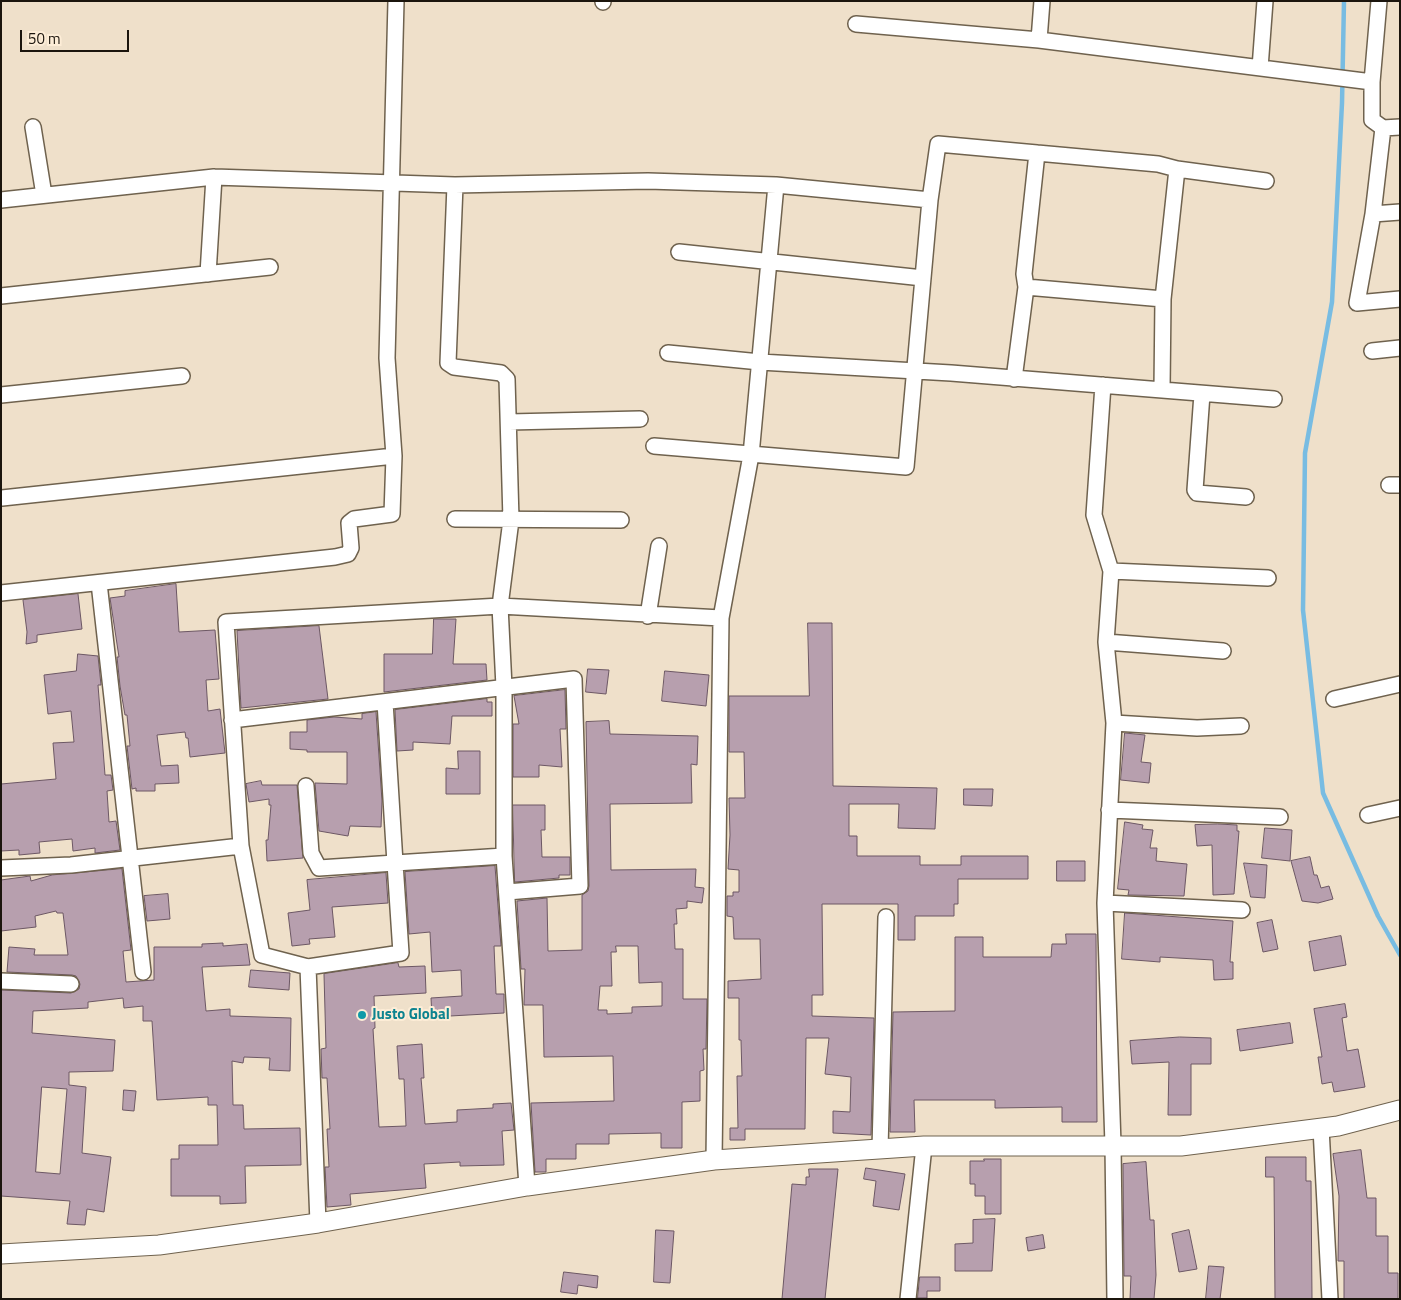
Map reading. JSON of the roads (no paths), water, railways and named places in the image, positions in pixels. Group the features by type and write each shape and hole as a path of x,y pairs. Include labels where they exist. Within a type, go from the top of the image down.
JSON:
{"street":[{"path":"1,593 335,557 348,554 351,548 349,523 354,519 392,514 394,456 387,358 396,1"},
{"path":"1039,40 1042,1"},
{"path":"1260,68 1265,1"},
{"path":"1379,1 1372,82 1372,120 1383,128 1400,127"},
{"path":"856,24 1039,40 1372,82"},
{"path":"33,127 44,195"},
{"path":"1383,128 1373,214 1357,303 1400,299"},
{"path":"654,446 906,467 930,200 938,144 1158,164 1178,169 1266,181"},
{"path":"1014,379 1026,287 1024,274 1038,153"},
{"path":"1162,389 1164,299 1178,169"},
{"path":"208,274 214,177"},
{"path":"1,200 214,177 455,185 648,181 776,185 930,200"},
{"path":"455,185 448,363 454,367 501,373 507,379 511,520 500,606 504,687 504,856 527,1186"},
{"path":"714,1160 721,618 751,455 776,185"},
{"path":"1373,214 1400,212"},
{"path":"679,252 923,278"},
{"path":"1,296 270,267"},
{"path":"1026,287 1164,299"},
{"path":"1372,351 1400,348"},
{"path":"668,352 760,362 914,370 1274,399"},
{"path":"1,395 182,376"},
{"path":"1103,385 1094,515 1111,572 1106,642 1114,723 1105,903 1113,1145 1115,1299"},
{"path":"1202,394 1195,490 1197,493 1246,498"},
{"path":"508,422 640,419"},
{"path":"1,502 2,496 394,456"},
{"path":"455,519 621,520"},
{"path":"648,616 659,546"},
{"path":"1111,572 1268,578"},
{"path":"99,583 143,972"},
{"path":"384,702 401,953 308,967 262,955 241,846 226,622 500,606 648,616 721,618"},
{"path":"1106,642 1223,651"},
{"path":"232,720 574,680 580,886 508,892"},
{"path":"1334,699 1400,684"},
{"path":"1114,723 1197,728 1241,726"},
{"path":"306,786 311,854 319,868 504,856"},
{"path":"1368,815 1400,808"},
{"path":"1109,810 1280,817"},
{"path":"1,868 130,859 241,846"},
{"path":"1105,903 1242,910"},
{"path":"880,1149 886,917"},
{"path":"308,967 318,1223"},
{"path":"1,981 71,984"},
{"path":"1,1254 159,1245 318,1223 527,1186 714,1160 924,1146 1181,1146 1321,1128 1400,1110"},
{"path":"1321,1128 1330,1299"},
{"path":"908,1299 924,1146"}],"waterway":[{"path":"1344,1 1342,103 1332,302 1305,453 1303,610 1323,793 1378,916 1400,955"}],"place":[{"name":"Justo Global","path":"362,1015"}]}
